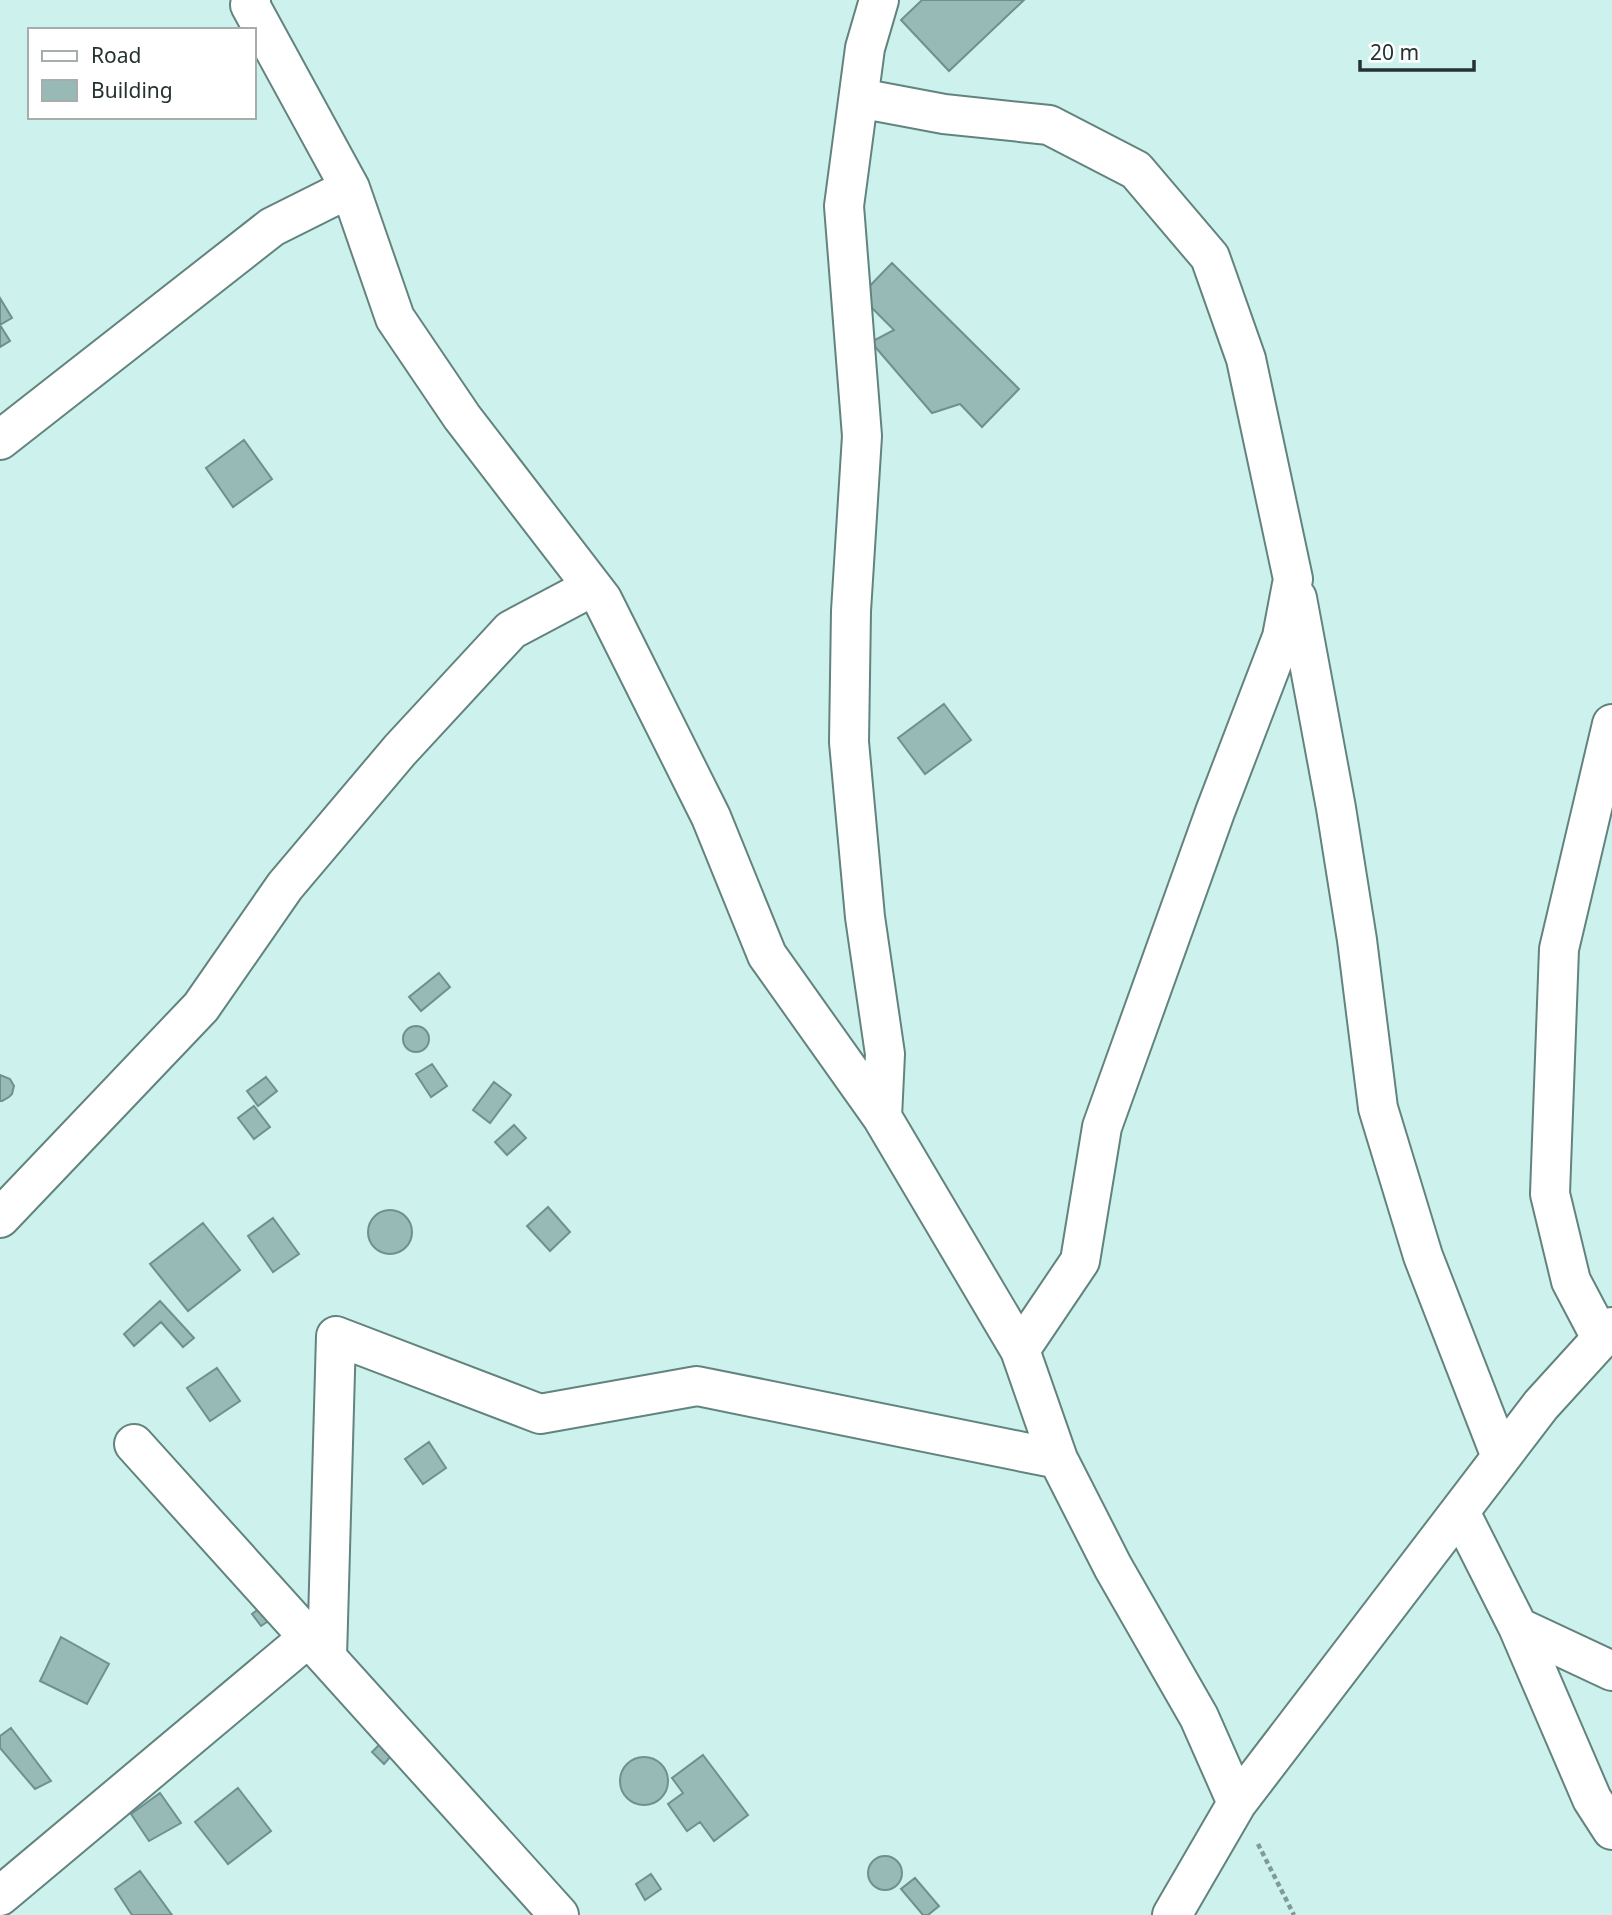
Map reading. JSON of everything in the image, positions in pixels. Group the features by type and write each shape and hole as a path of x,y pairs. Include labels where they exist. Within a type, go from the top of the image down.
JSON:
{"street":[{"path":"879,0 865,48 844,206 862,436 851,611 849,742 865,917 885,1055 882,1117"},
{"path":"247,1 350,188 395,318 463,417 602,599 711,817 767,955 882,1117 1020,1350 1058,1459 1113,1567 1199,1717 1237,1803"},
{"path":"859,97 944,114 1049,125 1136,170 1210,257 1246,359 1293,579 1338,821 1357,940 1378,1108 1423,1256 1501,1457"},
{"path":"0,440 272,227 350,188"},
{"path":"1020,1350 1080,1261 1102,1127 1282,637 1293,579"},
{"path":"0,1218 201,1007 285,886 400,750 511,630 592,587"},
{"path":"1172,1915 1237,1803 1541,1405 1607,1332 1571,1281 1550,1194 1559,949 1612,724"},
{"path":"0,1896 318,1647 337,1336 540,1414 697,1386 1058,1459"},
{"path":"134,1444 559,1915"},
{"path":"1460,1512 1518,1627 1592,1799 1612,1830"},
{"path":"1518,1627 1612,1671"}],"path":[{"path":"1237,1803 1294,1915"}],"building":[{"path":"922,0 1024,0 949,71 901,20"},
{"path":"892,263 1019,389 982,427 960,404 932,413 871,342 894,330 860,296"},
{"path":"0,298 12,318 0,325"},
{"path":"0,325 10,341 0,347"},
{"path":"244,440 272,479 233,507 206,468"},
{"path":"944,704 971,740 925,774 898,738"},
{"path":"439,973 450,987 421,1011 409,997"},
{"path":"416,1026 425,1030 429,1039 425,1048 416,1052 407,1048 403,1039 407,1030"},
{"path":"432,1064 447,1086 431,1097 416,1074"},
{"path":"0,1075 10,1079 14,1086 12,1094 2,1101 0,1101"},
{"path":"266,1077 277,1091 258,1106 247,1091"},
{"path":"494,1082 511,1095 490,1123 473,1110"},
{"path":"254,1106 270,1127 254,1139 238,1118"},
{"path":"514,1125 526,1138 507,1155 495,1142"},
{"path":"548,1207 570,1232 550,1251 527,1226"},
{"path":"390,1210 399,1211 406,1216 411,1223 411,1241 406,1248 399,1253 390,1254 381,1253 374,1248 369,1241 368,1232 369,1223 374,1216 381,1211"},
{"path":"273,1218 299,1254 273,1272 248,1236"},
{"path":"203,1223 240,1270 188,1311 150,1264"},
{"path":"160,1301 194,1338 183,1347 161,1322 134,1346 124,1334"},
{"path":"217,1368 240,1401 210,1421 187,1388"},
{"path":"429,1442 446,1468 423,1484 405,1459"},
{"path":"264,1605 273,1618 261,1626 252,1614"},
{"path":"61,1637 109,1664 87,1704 40,1681"},
{"path":"11,1728 51,1781 35,1789 0,1748 0,1736"},
{"path":"381,1743 392,1755 384,1764 372,1752"},
{"path":"703,1755 748,1815 714,1841 700,1822 687,1831 668,1804 683,1793 672,1778"},
{"path":"644,1757 661,1764 668,1781 661,1798 644,1805 627,1798 620,1781 627,1764"},
{"path":"238,1788 271,1831 228,1864 195,1822"},
{"path":"160,1793 181,1823 149,1841 131,1814"},
{"path":"885,1856 897,1861 902,1873 897,1885 885,1890 873,1885 868,1873 873,1861"},
{"path":"140,1871 172,1915 132,1915 115,1889"},
{"path":"651,1874 661,1889 645,1900 636,1884"},
{"path":"915,1878 939,1906 928,1915 923,1915 901,1889"}]}
